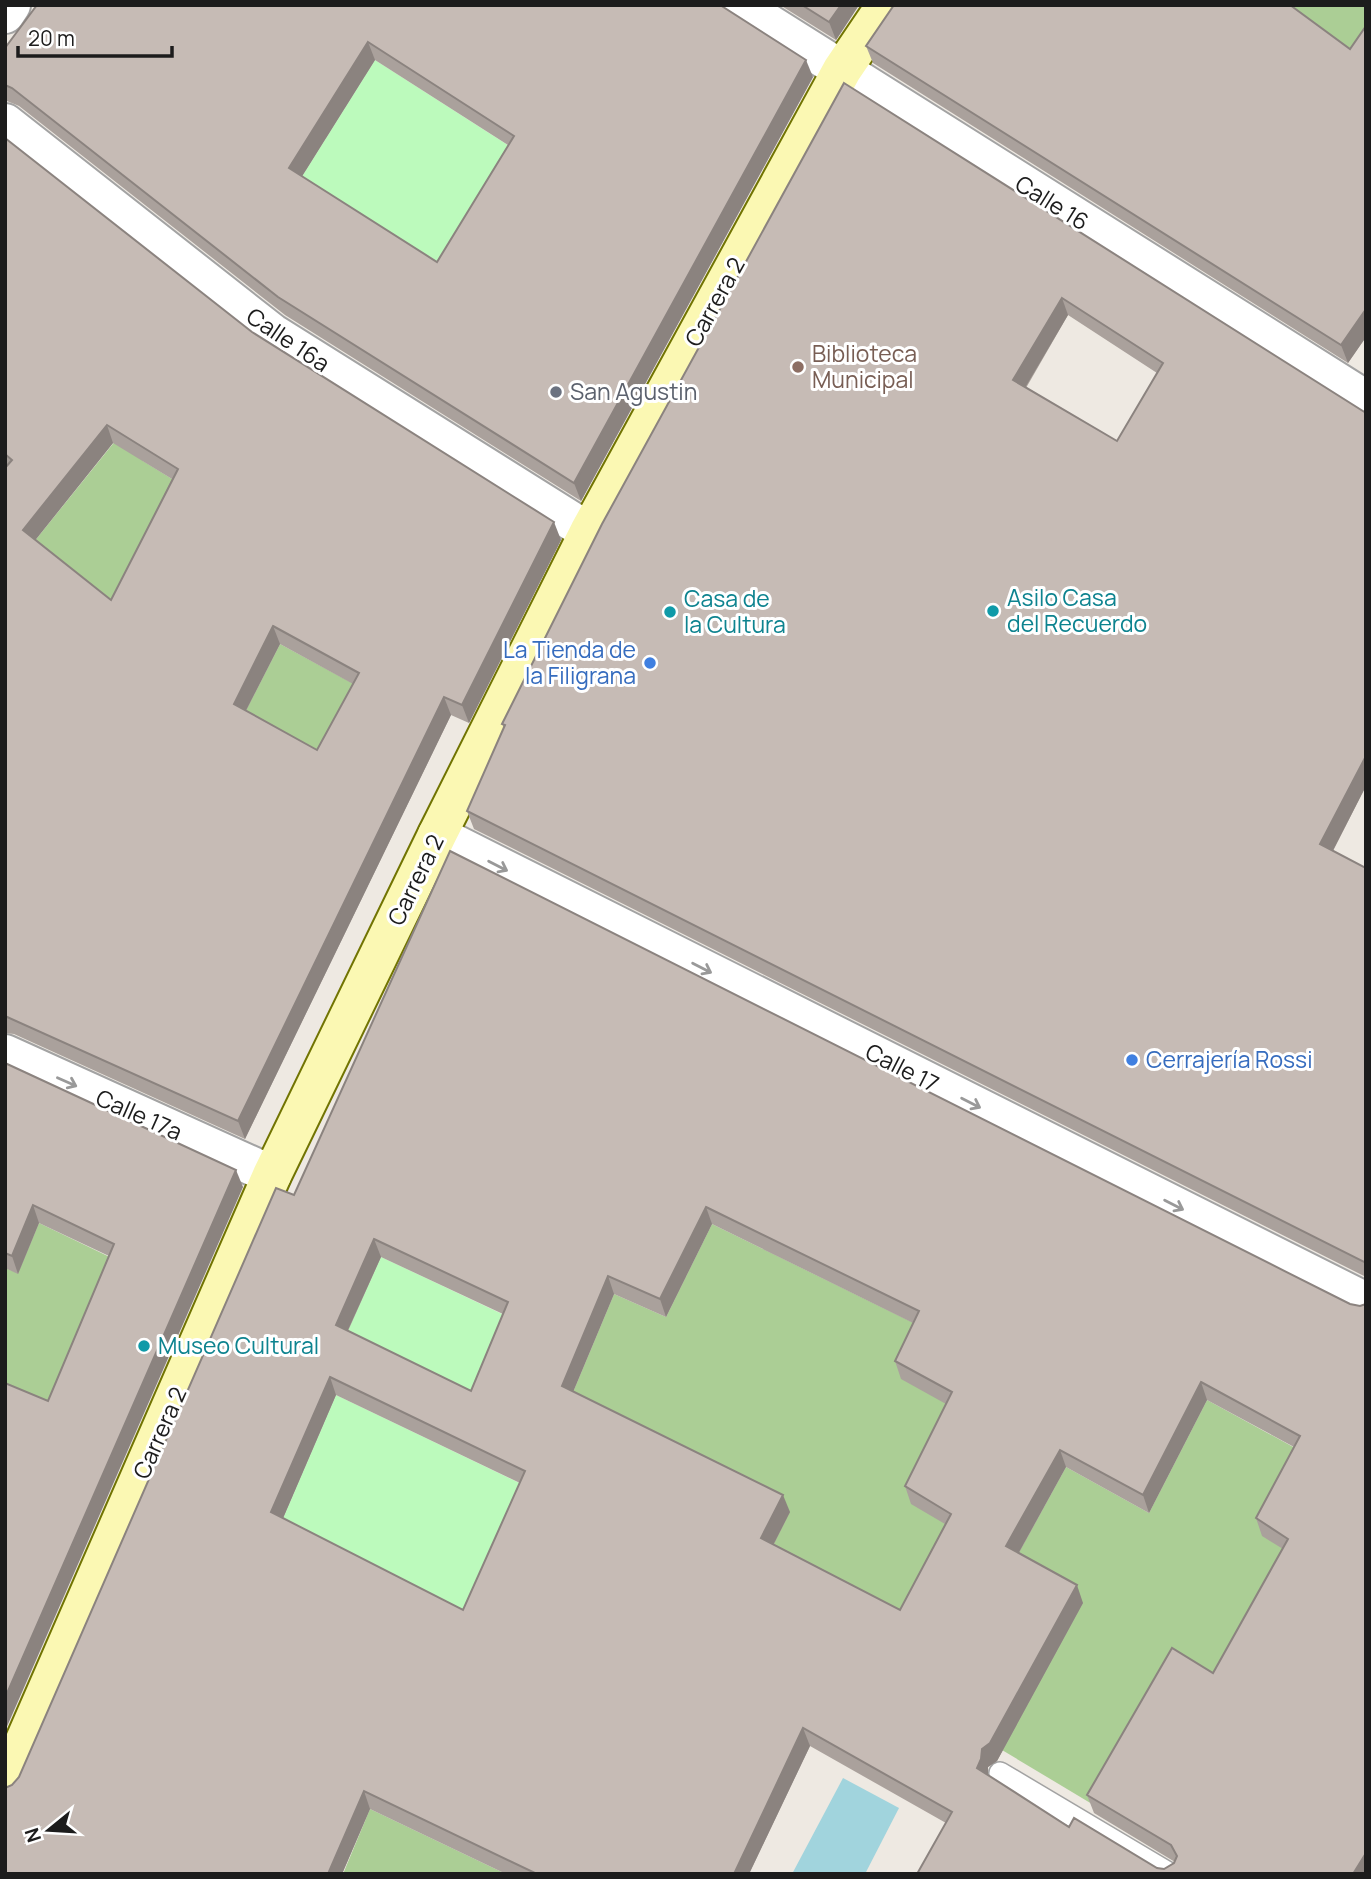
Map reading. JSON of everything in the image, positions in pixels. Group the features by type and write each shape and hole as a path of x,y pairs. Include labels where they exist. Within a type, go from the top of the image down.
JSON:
{"main road":[{"name":"Carrera 2","path":"5,1786 272,1175 437,835 589,532 842,70 886,5"}],"street":[{"path":"5,14 11,5"},
{"name":"Calle 16","path":"739,5 1366,400"},
{"name":"Calle 16a","path":"5,123 272,333 589,532"},
{"name":"Calle 17","path":"437,835 1366,1302"},
{"name":"Calle 17a","path":"5,1054 272,1175"}],"lane":[{"path":"1000,1773 1170,1874"}],"green space":[{"path":"1275,5 1366,5 1366,53 1357,67"},
{"path":"375,60 520,153 443,280 296,186"},
{"path":"137,414 143,461 185,487 120,613 5,628 29,548"},
{"path":"280,644 365,690 324,768 240,722"},
{"path":"39,1223 120,1262 54,1419 5,1398 5,1268 18,1273"},
{"path":"712,1224 926,1329 958,1410 957,1531 907,1628 768,1555 789,1512 568,1404 614,1294 666,1317"},
{"path":"381,1257 515,1320 477,1409 342,1343"},
{"path":"336,1395 532,1489 470,1628 278,1530"},
{"path":"1207,1400 1306,1454 1327,1577 1097,1807 1002,1750 1013,1563 1066,1467 1149,1513"},
{"path":"370,1809 506,1874 343,1874"}],"water":[{"path":"843,1778 899,1808 865,1874 792,1874"}],"building":[{"path":"37,5 720,5 806,60 574,483 278,297 5,85 5,48","holes":["368,42 514,136 437,262 289,168"]},
{"path":"802,5 841,5 829,22"},
{"path":"894,5 1290,5 1350,49 1366,26 1366,309 1341,345 866,46"},
{"path":"844,83 1366,413 1366,756 1320,844 1366,868 1366,1263 467,811 505,725 502,724 602,524","holes":["1062,298 1163,363 1117,441 1013,380"]},
{"path":"5,138 252,332 554,522 462,705 444,697 238,1121 5,1016 5,468 12,460 5,454","holes":["107,425 178,469 111,600 23,530","273,626 359,673 317,750 234,704"]},
{"path":"450,851 1350,1304 1366,1304 1366,1853 1353,1874 917,1874 952,1812 803,1728 734,1874 537,1874 364,1791 328,1874 5,1874 5,1788 19,1777 276,1188 294,1195","holes":["706,1207 919,1311 895,1361 952,1392 905,1486 951,1514 900,1610 761,1538 783,1495 562,1386 608,1276 660,1299","374,1239 508,1302 471,1391 336,1325","330,1377 525,1471 463,1610 271,1512","1201,1382 1300,1436 1256,1518 1288,1539 1213,1673 1172,1648 1087,1795 1171,1845 1177,1856 1174,1863 1164,1869 1157,1868 1074,1818 1069,1827 977,1768 982,1749 990,1743 1077,1585 1006,1546 1060,1450 1143,1495"]},
{"path":"5,1063 236,1170 5,1698 5,1383 48,1401 114,1244 33,1205 12,1256 5,1253"}],"place":[{"name":"Biblioteca Municipal","path":"798,367"},
{"name":"San Agustin","path":"556,392"},
{"name":"Asilo Casa del Recuerdo","path":"993,611"},
{"name":"Casa de la Cultura","path":"670,612"},
{"name":"La Tienda de la Filigrana","path":"650,663"},
{"name":"Cerrajería Rossi","path":"1132,1060"},
{"name":"Museo Cultural","path":"144,1346"}]}
